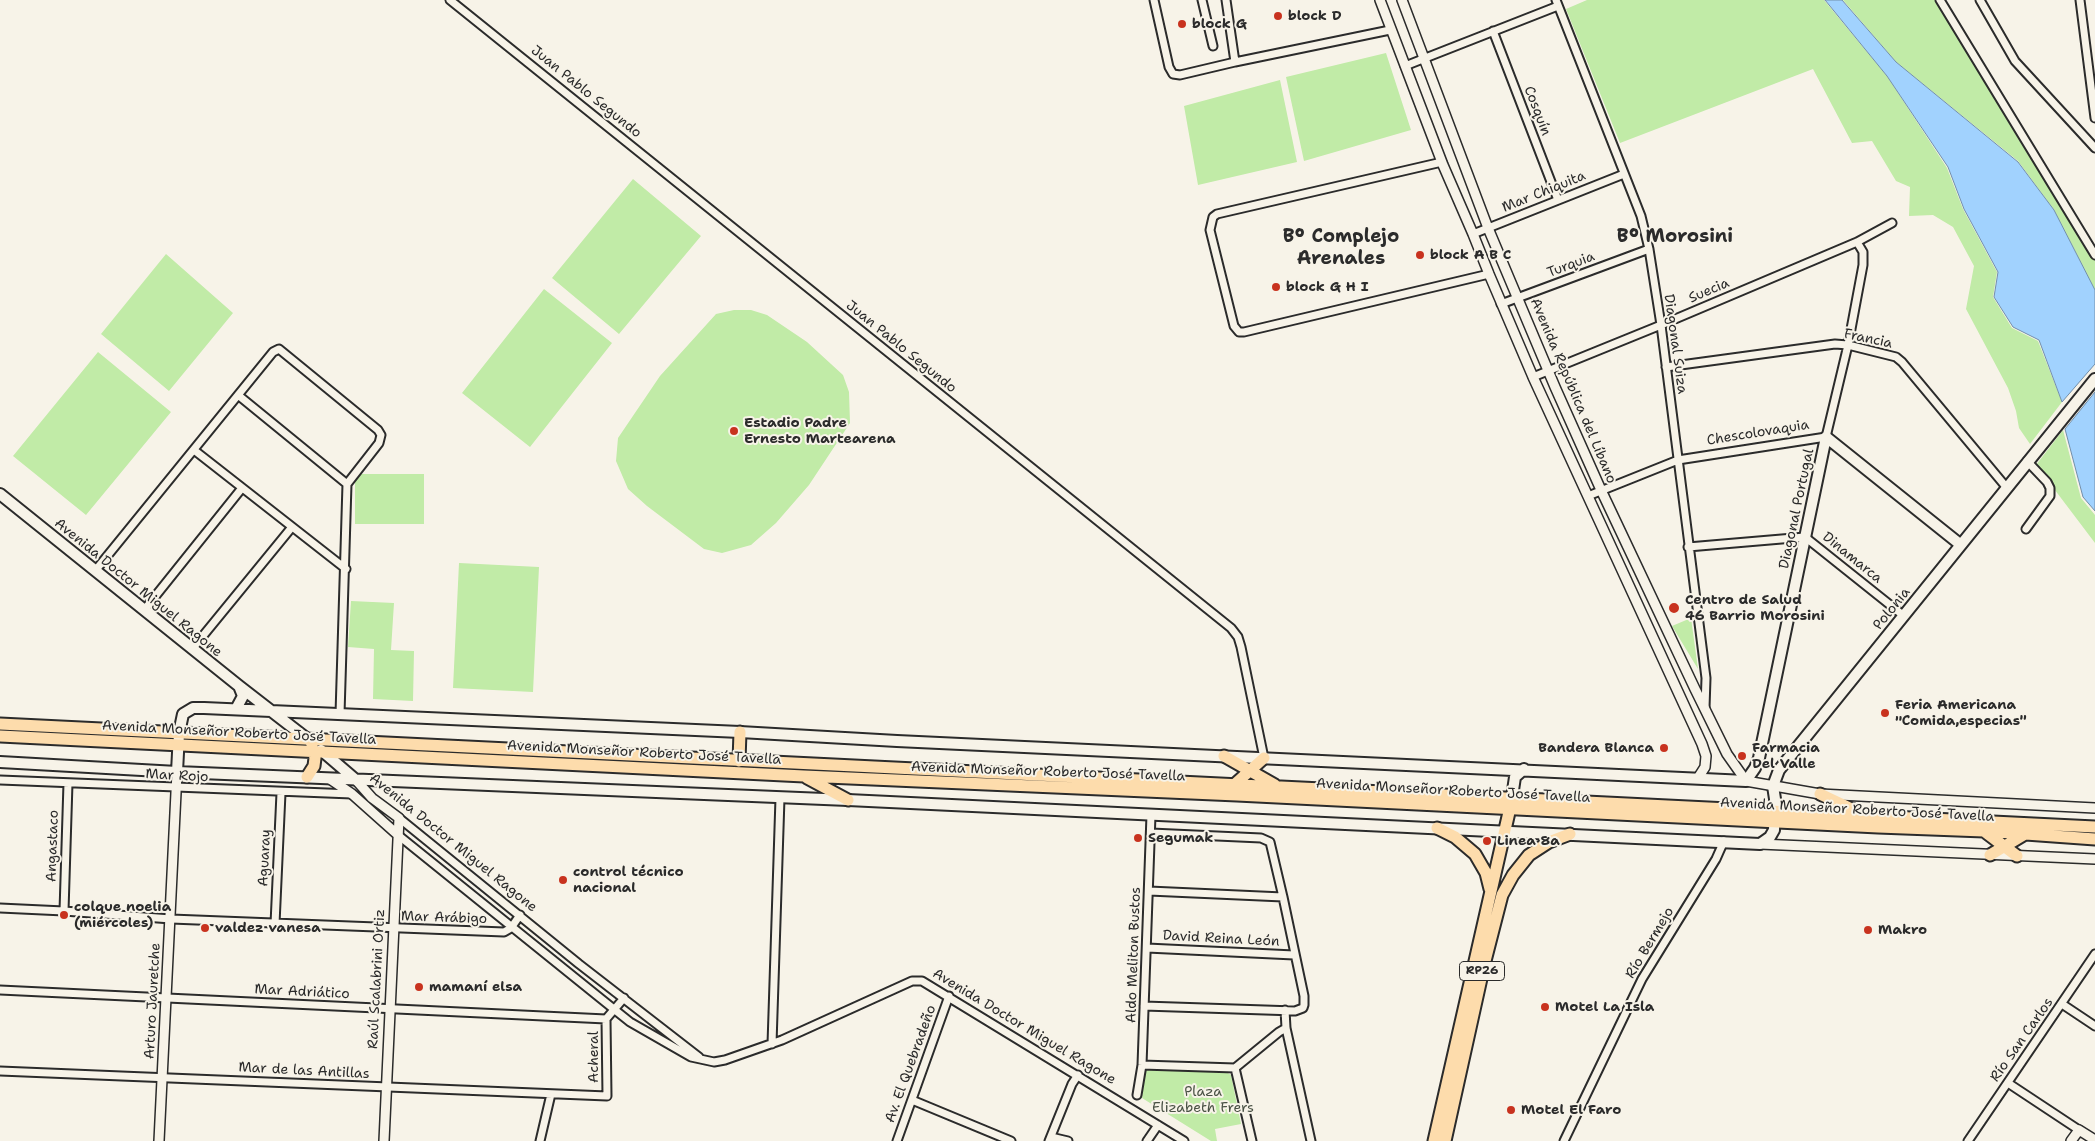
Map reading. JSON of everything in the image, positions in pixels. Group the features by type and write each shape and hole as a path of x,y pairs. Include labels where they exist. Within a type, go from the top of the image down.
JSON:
{"main road":[{"name":"Polonia","path":"1773,786 1783,764 2095,379"},
{"name":"Diagonal Portugal","path":"1746,781 1759,758 1826,437"},
{"name":"Chescolovaquia","path":"1826,437 1961,545"},
{"name":"Avenida Doctor Miguel Ragone","path":"0,494 309,740"},
{"path":"236,709 243,696 239,686"},
{"path":"177,772 181,720 187,710 193,708 740,732 1746,781"},
{"name":"Avenida Monseñor Roberto José Tavella","path":"0,724 319,752 804,776 1511,803 1775,816 2095,839"},
{"path":"739,761 740,732"},
{"name":"Avenida Monseñor Roberto José Tavella","path":"0,736 309,740 1277,786 1511,803"},
{"path":"307,777 314,766 319,752 309,740"},
{"name":"Avenida Doctor Miguel Ragone","path":"319,752 356,780"},
{"path":"1224,756 1277,786"},
{"path":"1235,784 1264,758"},
{"path":"0,762 177,772 848,800 1760,844 1770,837 1775,816 1773,786"},
{"name":"RP26","path":"1434,1141 1506,831 1515,777 1524,769"},
{"path":"804,776 848,800"},
{"path":"1820,794 1866,816"},
{"name":"Avenida Monseñor Roberto José Tavella","path":"1775,816 1866,816 2095,827"},
{"path":"1437,828 1455,837 1475,854 1486,873 1490,894"},
{"path":"1984,831 2017,856"},
{"name":"RP26","path":"1445,1141 1484,965 1502,894 1512,875 1529,855 1549,842 1570,834"},
{"path":"1990,855 2025,834"}],"street":[{"name":"Juan Pablo Segundo","path":"450,0 1231,628 1238,637 1241,648 1264,758"},
{"path":"1154,0 1169,67 1173,74 1180,75 1390,30"},
{"path":"1202,0 1212,46"},
{"path":"1226,0 1235,62"},
{"name":"Avenida República del Líbano","path":"1380,0 1442,162 1488,274 1533,377 1702,744 1706,756 1705,767 1698,778"},
{"name":"Avenida República del Líbano","path":"1402,0 1488,228 1548,371 1601,490 1727,754 1746,781"},
{"path":"1940,0 2095,255"},
{"path":"1980,0 2015,61 2095,148"},
{"path":"2080,0 2095,118"},
{"path":"1405,66 1493,32 1557,3"},
{"name":"Diagonal Suiza","path":"1557,3 1641,216 1649,249 1661,325 1706,678 1705,708"},
{"name":"Cosquín","path":"1493,32 1558,200"},
{"path":"1442,162 1213,216 1210,230 1234,326 1240,332 1244,332 1488,274"},
{"name":"Mar Chiquita","path":"1473,234 1624,174"},
{"name":"Suecia","path":"1533,377 1857,242 1892,223"},
{"name":"Diagonal Portugal","path":"1826,437 1848,345 1863,265 1863,252 1857,242"},
{"name":"Turquia","path":"1501,304 1649,249"},
{"name":"Francia","path":"1666,367 1836,344 1848,345 1896,357 2007,488"},
{"path":"95,571 273,352 279,349 378,430 381,435 379,442 347,484 346,569 340,714"},
{"path":"238,396 347,484"},
{"name":"Chescolovaquia","path":"1588,496 1678,460 1826,437"},
{"path":"194,450 346,569"},
{"path":"2026,529 2050,496 2050,488 2047,482 2027,462"},
{"path":"145,609 242,488"},
{"path":"193,648 292,527"},
{"name":"Dinamarca","path":"1688,547 1805,537 1904,616"},
{"name":"Arturo Jauretche","path":"159,1141 177,772"},
{"name":"Avenida Doctor Miguel Ragone","path":"330,779 352,794 398,835 614,1010 690,1057 714,1062 725,1060 772,1044 912,981 927,983 1183,1141"},
{"name":"Mar Rojo","path":"0,780 281,793 352,794"},
{"name":"Avenida Doctor Miguel Ragone","path":"356,780 372,798 400,818 704,1060"},
{"path":"1746,781 1820,794 2095,808"},
{"name":"Angastaco","path":"64,910 68,783"},
{"name":"Aguaray","path":"275,924 281,793"},
{"path":"772,1044 780,798"},
{"name":"Aldo Meliton Bustos","path":"1137,1095 1142,1065 1151,815"},
{"name":"Raúl Scalabrini Ortiz","path":"384,1141 385,1087 400,818"},
{"path":"1144,1006 1296,1010 1303,1008 1304,996 1272,846 1266,839 1151,833"},
{"name":"Río Bermejo","path":"1564,1141 1642,979 1716,860 1724,841"},
{"path":"1760,844 2095,859"},
{"path":"1149,890 1283,897"},
{"name":"Mar Arábigo","path":"0,908 64,910 171,919 393,929 504,932 511,928"},
{"path":"511,928 520,915"},
{"name":"David Reina León","path":"1147,948 1294,955"},
{"name":"Río San Carlos","path":"1968,1141 2095,954"},
{"name":"Mar Adriático","path":"0,990 606,1019"},
{"name":"Av. El Quebradeño","path":"897,1141 949,996"},
{"path":"606,1019 624,998"},
{"path":"2062,1004 2095,1026"},
{"path":"1285,1010 1286,1028 1311,1141"},
{"name":"Acheral","path":"606,1019 607,1096"},
{"path":"1142,1065 1235,1068 1286,1028"},
{"path":"1235,1068 1252,1141"},
{"name":"Mar de las Antillas","path":"0,1071 607,1096"},
{"path":"1068,1141 1050,1139 1072,1084 1078,1075"},
{"path":"2008,1083 2095,1140"},
{"path":"540,1141 551,1094"},
{"path":"912,1100 1011,1141"},
{"path":"1147,1141 1158,1125"},
{"path":"2071,1141 2078,1130"}],"green space":[{"path":"1587,0 1824,0 1887,76 1947,168 1963,209 1997,272 1993,297 2012,328 2038,341 2062,402 2030,444 2019,428 2016,411 2008,388 1966,309 1974,266 1953,227 1933,215 1909,216 1910,187 1896,181 1872,141 1852,143 1813,69 1620,143 1566,9"},
{"path":"1843,0 1935,0 2021,143 2095,260 2095,290 2054,210 2018,161 1896,62"},
{"path":"1386,53 1411,130 1304,161 1286,77"},
{"path":"1280,80 1297,162 1198,185 1184,106"},
{"path":"633,179 701,236 619,334 552,278"},
{"path":"166,254 233,313 169,391 101,334"},
{"path":"544,289 612,343 530,447 462,393"},
{"name":"Estadio Padre Ernesto Martearena","path":"734,310 751,310 767,315 807,342 843,375 849,392 850,423 809,485 776,523 751,545 722,553 704,549 647,506 628,489 616,461 618,438 660,376 716,314"},
{"path":"98,352 171,412 86,515 13,456"},
{"path":"2063,430 2081,498 2095,515 2095,543 2036,465"},
{"path":"355,474 424,474 424,524 355,524"},
{"path":"459,563 539,567 533,692 453,688"},
{"path":"351,601 394,603 391,650 414,651 413,701 373,699 374,649 348,647"},
{"path":"1691,618 1698,669 1672,626"},
{"name":"Plaza Elizabeth Frers","path":"1146,1067 1226,1072 1231,1075 1241,1124 1215,1129 1217,1141 1211,1141 1142,1098"}],"water":[{"path":"1825,0 1842,0 1896,62 2018,162 2054,210 2095,290 2095,364 2062,402 2039,340 2013,327 1994,297 1998,272 1964,209 1948,167 1887,76"},
{"path":"2095,392 2095,511 2083,497 2065,429"}],"place":[{"name":"block D","path":"1278,16"},
{"name":"block G","path":"1182,24"},
{"name":"block A B C","path":"1420,255"},
{"name":"block G H I","path":"1276,287"},
{"name":"Estadio Padre Ernesto Martearena","path":"734,431"},
{"name":"Centro de Salud 46 Barrio Morosini","path":"1674,608"},
{"name":"Feria Americana \"Comida,especias\"","path":"1885,713"},
{"name":"Bandera Blanca","path":"1664,748"},
{"name":"Farmacia Del Valle","path":"1742,756"},
{"name":"Segumak","path":"1138,838"},
{"name":"Linea 8a","path":"1487,841"},
{"name":"control técnico nacional","path":"563,880"},
{"name":"colque noelia (miércoles)","path":"64,915"},
{"name":"valdez vanesa","path":"205,928"},
{"name":"Makro","path":"1868,930"},
{"name":"mamaní elsa","path":"419,987"},
{"name":"Motel La Isla","path":"1545,1007"},
{"name":"Motel El Faro","path":"1511,1110"}],"district":[{"name":"Bº Morosini","path":"1675,237"},
{"name":"Bº Complejo Arenales","path":"1341,248"}]}
